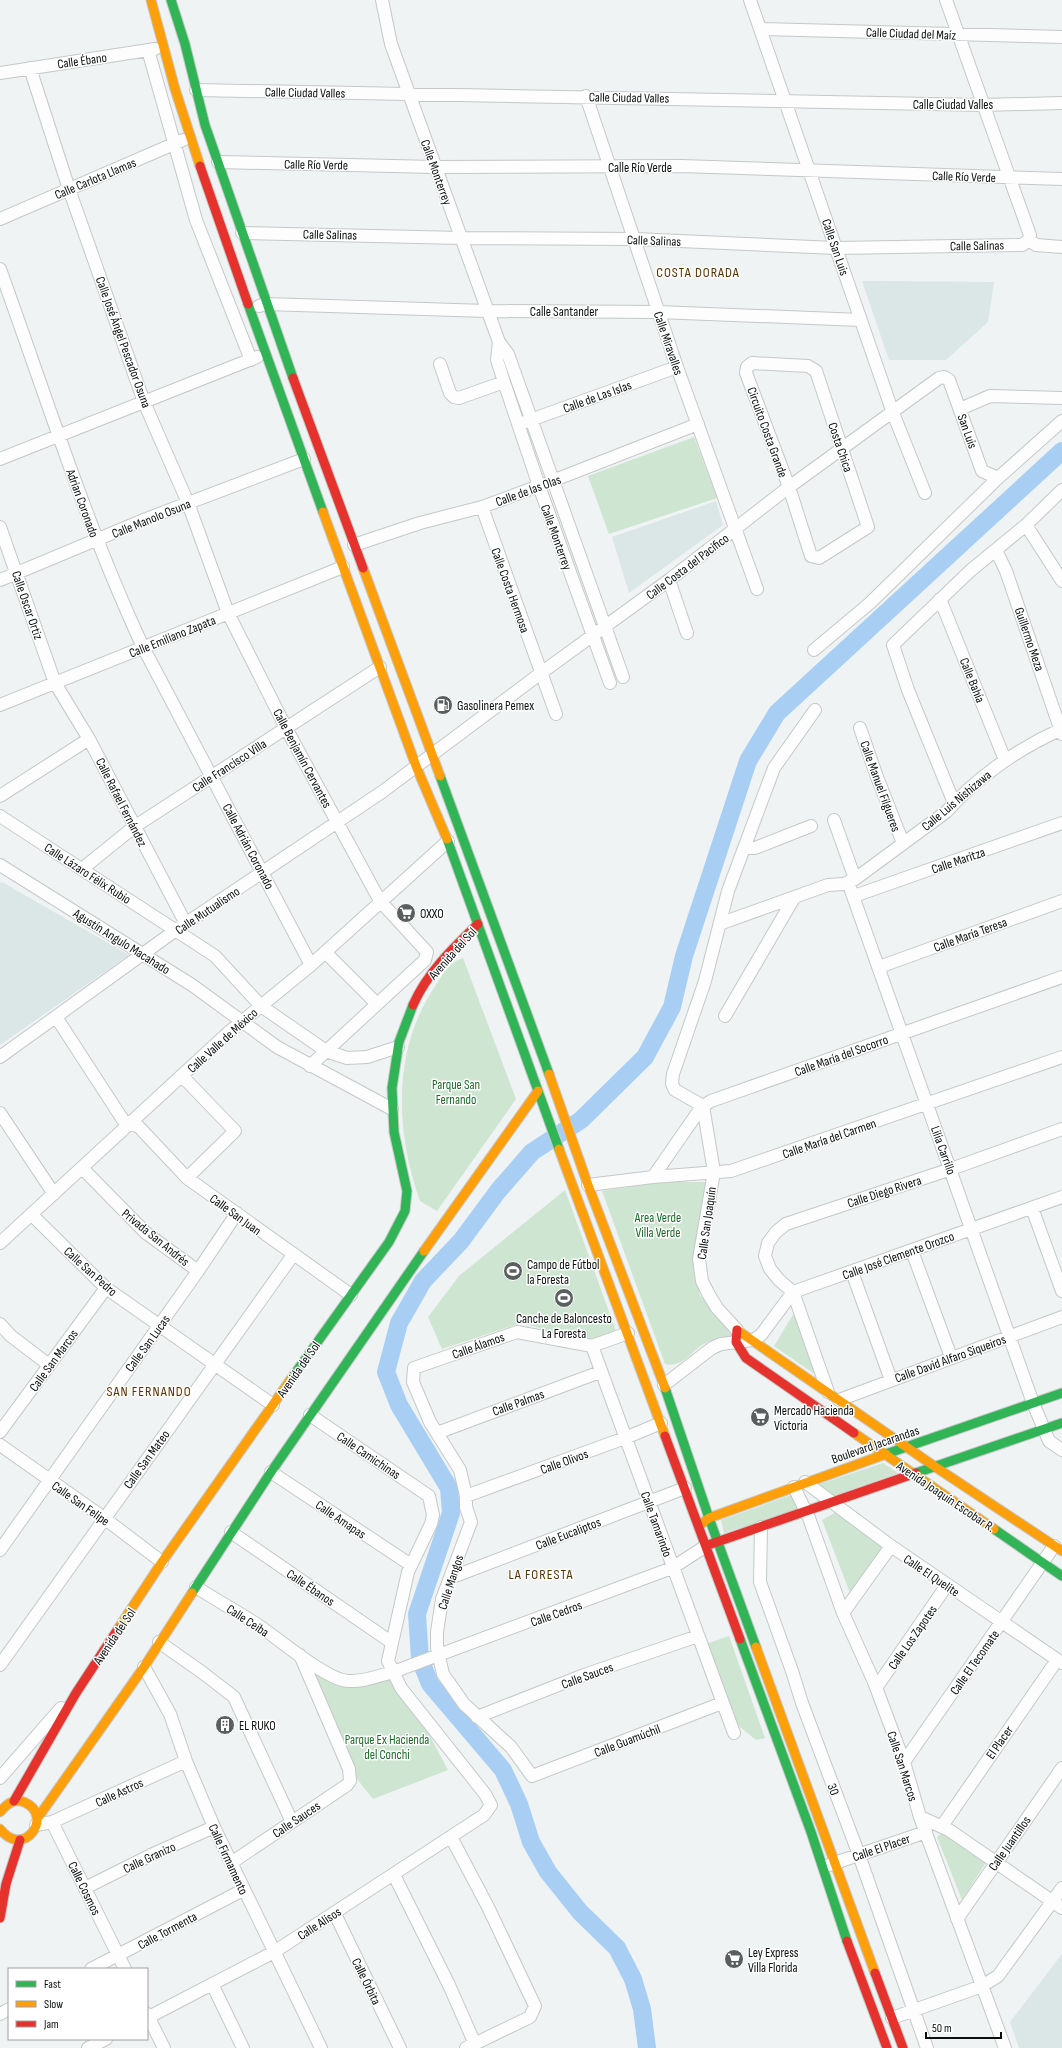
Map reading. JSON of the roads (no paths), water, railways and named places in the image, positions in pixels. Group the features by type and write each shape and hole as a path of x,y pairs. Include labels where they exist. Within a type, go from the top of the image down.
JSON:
{"main road":[{"path":"151,0 190,137 265,354 416,766 448,841 546,1115 628,1332 811,1832 822,1868 887,2048"},
{"path":"171,0 218,162 266,304 431,756 551,1078 588,1185 664,1385 709,1518 903,2048"},
{"name":"Avenida del Sol","path":"76,1693 162,1562 389,1242 401,1221 407,1201 406,1182 394,1133 392,1109 398,1047 408,1017 422,988 439,964 478,924"},
{"path":"0,1831 10,1838 20,1840 30,1835 37,1822 144,1667 271,1472 383,1308 538,1091"},
{"path":"736,1342 737,1330"},
{"name":"Avenida Joaquín Escobar R.","path":"737,1330 934,1466 1058,1549"},
{"name":"Avenida Joaquín Escobar R.","path":"736,1342 746,1358 912,1474 1062,1576"},
{"name":"Boulevard Jacarandas","path":"698,1526 709,1518 799,1485 1062,1393"},
{"path":"706,1546 1062,1423"},
{"path":"14,1801 76,1693"},
{"path":"0,1812 4,1806 14,1801 25,1802 34,1809 37,1822"},
{"path":"0,1918 6,1884 20,1840"}],"street":[{"name":"Calle Monterrey","path":"382,0 391,44 498,342 508,354 623,677"},
{"name":"Calle San Luis","path":"750,0 893,413 925,494"},
{"path":"946,0 1030,235 1029,240 1036,245 1062,247"},
{"name":"Calle Ciudad del Maíz","path":"760,29 1062,37"},
{"name":"Calle Ébano","path":"0,74 30,68 164,48"},
{"path":"148,50 196,220 251,360"},
{"name":"Calle José Ángel Pescador Osuna","path":"30,68 69,189 144,402 188,503 228,613"},
{"name":"Calle Ciudad Valles","path":"196,90 586,96 785,102 983,105 1062,103"},
{"name":"Calle Miravalles","path":"586,96 677,367 757,589"},
{"name":"Calle Carlota Llamas","path":"0,219 190,137"},
{"name":"Calle Río Verde","path":"218,162 435,167 681,166 809,172 1062,179"},
{"name":"Calle Salinas","path":"242,233 461,238 635,239 835,248 1022,244 1029,240"},
{"name":"Adrian Coronado","path":"0,269 96,540 143,647 185,727"},
{"name":"Calle Santander","path":"249,308 266,304 487,311 658,312 861,320"},
{"name":"Calle Monterrey","path":"498,342 497,360 504,382 539,486 610,684"},
{"path":"0,459 265,354"},
{"name":"Circuito Costa Grande","path":"812,368 780,364 752,363 747,367 746,373 789,487 811,556 815,558"},
{"path":"440,364 450,393 454,397 459,398 504,382"},
{"name":"Calle de Las Islas","path":"518,424 677,367"},
{"name":"Costa Chica","path":"812,368 816,371 868,528 819,558 815,558"},
{"name":"Calle Costa del Pacifico","path":"416,766 669,580 789,487 893,413 939,378 944,377"},
{"name":"San Luis","path":"944,377 949,380 982,470 998,478"},
{"path":"960,409 990,396 1062,398"},
{"path":"814,650 870,603 998,478 1062,421"},
{"name":"Calle de las Olas","path":"354,545 420,523 482,506 539,486 698,424"},
{"name":"Calle Manolo Osuna","path":"0,580 188,503 304,459"},
{"path":"954,804 908,690 893,645 970,571 1026,525 1062,490"},
{"name":"Calle Costa Hermosa","path":"482,506 556,714"},
{"path":"1026,525 1062,581"},
{"name":"Calle Oscar Ortiz","path":"0,527 55,683"},
{"name":"Guillermo Meza","path":"996,550 1006,571 1062,731"},
{"name":"Calle Emiliano Zapata","path":"0,705 343,567"},
{"path":"669,580 687,633"},
{"name":"Calle Bahía","path":"940,599 1005,760"},
{"name":"Calle Benjamín Cervantes","path":"228,613 286,728 380,901 427,952 425,960 377,1004"},
{"name":"Calle Francisco Villa","path":"82,869 134,827 380,667"},
{"name":"Calle Rafael Fernández","path":"55,683 90,739 134,827 181,927"},
{"path":"703,1106 675,1090 672,1084 673,1074 697,1008 722,923 728,891 774,768 815,710"},
{"name":"Calle Adrián Coronado","path":"185,727 264,873 311,965"},
{"name":"Calle Manuel Filgueres","path":"860,728 903,844"},
{"name":"Calle Luis Nishizawa","path":"852,881 946,812 1005,760 1030,745 1062,731"},
{"path":"0,796 90,739"},
{"name":"Calle Mutualismo","path":"0,1057 181,927 338,823 416,766"},
{"name":"Calle Lázaro Félix Rubio","path":"0,816 82,869 181,927 216,956 261,1006 326,1051 347,1058 367,1057 398,1047"},
{"name":"Lilia Carrillo","path":"834,820 852,881 854,902 879,967 1033,1403 1049,1441 1062,1450"},
{"name":"Calle Maritza","path":"854,898 857,895 1062,823"},
{"path":"745,848 755,848 810,826"},
{"name":"Calle Valle de México","path":"0,1243 241,1022 311,965 448,841"},
{"name":"Agustín Angulo Macahado","path":"0,866 192,985 277,1047 392,1109"},
{"path":"722,923 828,885 852,881"},
{"path":"724,1016 794,898"},
{"name":"Calle María Teresa","path":"879,967 1062,901"},
{"path":"310,1066 377,1004 325,952"},
{"name":"Calle María del Socorro","path":"653,1177 703,1106 711,1101 1062,977"},
{"name":"Calle San Juan","path":"56,1017 123,1120 139,1127 187,1178 351,1295"},
{"name":"Calle María del Carmen","path":"588,1185 653,1177 731,1171 1062,1057"},
{"path":"182,1076 235,1131 187,1178"},
{"path":"538,1091 551,1078"},
{"name":"Calle San Joaquín","path":"703,1106 714,1172 699,1259 702,1281 717,1308 737,1330"},
{"path":"0,1113 54,1194"},
{"name":"Calle Diego Rivera","path":"793,1292 779,1280 770,1269 765,1256 768,1243 776,1232 786,1224 951,1169 1062,1129"},
{"name":"Privada San Andrés","path":"82,1168 141,1228 198,1271"},
{"name":"Calle José Clemente Orozco","path":"793,1292 1062,1197"},
{"path":"1032,1208 1062,1291"},
{"name":"Calle San Lucas","path":"0,1550 48,1480 198,1271 237,1213"},
{"name":"Calle San Pedro","path":"32,1214 106,1288 272,1405"},
{"path":"912,1251 951,1357"},
{"name":"Calle San Mateo","path":"0,1665 293,1255"},
{"path":"852,1272 891,1380"},
{"name":"Calle San Marcos","path":"0,1432 5,1415 49,1364 106,1288"},
{"path":"664,1385 712,1348 721,1344 753,1340 761,1335 793,1292"},
{"path":"793,1292 828,1392"},
{"name":"Calle David Alfaro Siqueiros","path":"839,1400 951,1357 1062,1317"},
{"path":"0,1324 11,1336 49,1364"},
{"name":"Calle Álamos","path":"414,1368 517,1332 592,1346"},
{"path":"592,1346 628,1332"},
{"name":"Calle Tamarindo","path":"592,1346 600,1372 734,1733"},
{"name":"Calle Mangos","path":"414,1368 413,1382 430,1422 460,1470 466,1496 466,1507 471,1522 442,1599 435,1657 443,1674 464,1704 511,1747 532,1776"},
{"name":"Calle Palmas","path":"437,1433 600,1372"},
{"name":"Calle Camichinas","path":"310,1415 429,1496 433,1515 431,1524 411,1566"},
{"name":"Calle Olivos","path":"466,1496 625,1438 661,1423"},
{"name":"Calle San Felipe","path":"0,1445 104,1518 162,1562"},
{"name":"Calle Amapas","path":"271,1472 411,1566"},
{"name":"Calle San Marcos","path":"799,1485 806,1511 843,1613 876,1688 904,1762 920,1817 1005,2048"},
{"name":"Calle El Quelite","path":"799,1485 833,1503 947,1585 1060,1661"},
{"name":"Calle Eucaliptos","path":"450,1578 684,1488"},
{"name":"30","path":"760,1527 760,1582 802,1703 860,1855 927,2048"},
{"name":"Calle Ébanos","path":"231,1532 391,1642"},
{"name":"Calle Cedros","path":"397,1670 672,1568 706,1546"},
{"path":"843,1613 891,1546"},
{"name":"Avenida Joaquín Escobar R.","path":"1043,1562 1058,1549"},
{"name":"Calle El Tecomate","path":"904,1762 1043,1562"},
{"path":"397,1670 388,1661 391,1642 411,1566"},
{"name":"Calle Los Zapotes","path":"876,1688 947,1585"},
{"name":"Calle Ceiba","path":"196,1587 258,1625 329,1674 347,1681 371,1679 397,1670"},
{"name":"Calle Sauces","path":"477,1717 584,1675 698,1636"},
{"path":"159,1642 234,1697 292,1822"},
{"name":"Calle Sauces","path":"231,1863 347,1784 351,1776 300,1655"},
{"name":"El Placer","path":"942,1826 1060,1661"},
{"name":"Calle Firmamento","path":"144,1667 170,1714 186,1761 214,1828 321,2048"},
{"name":"Calle Alisos","path":"148,2016 274,1952 335,1914 484,1815 489,1810 491,1805 489,1800 400,1688 397,1670"},
{"name":"Avenida del Sol","path":"0,1778 76,1693"},
{"name":"Calle Guamúchil","path":"532,1776 722,1703"},
{"name":"Calle Astros","path":"52,1822 186,1761"},
{"name":"Calle Juantillos","path":"957,1919 1062,1768"},
{"path":"920,1817 942,1826 1057,1905"},
{"path":"37,1822 52,1822"},
{"name":"Calle Cosmos","path":"52,1822 124,1968"},
{"name":"Calle Granizo","path":"85,1888 151,1855 214,1828"},
{"name":"Calle El Placer","path":"822,1868 926,1832"},
{"path":"394,1875 449,1985 470,2046 530,2017 535,2006 488,1907 451,1837"},
{"path":"892,2018 982,1986 991,1981 1004,1970 1057,1905 1062,1888"},
{"name":"Calle Tormenta","path":"93,1968 243,1890"},
{"name":"Calle Órbita","path":"335,1914 400,2048"},
{"path":"212,1984 242,2048"},
{"path":"148,2016 164,2048"},
{"path":"90,2048 104,2040"}],"waterway":[{"path":"647,2048 642,2009 633,1979 617,1948 580,1912 548,1872 531,1842 519,1804 503,1770 430,1684 420,1659 417,1614 451,1513 449,1488 399,1405 386,1372 399,1323 423,1281 461,1241 498,1191 532,1152 581,1120 645,1057 672,1007 684,956 748,761 777,713 1062,451"}],"place":[{"name":"Gasolinera Pemex","path":"443,705"},
{"name":"OXXO","path":"406,913"},
{"name":"Campo de Fútbol la Foresta","path":"513,1271"},
{"name":"Canche de Baloncesto La Foresta","path":"564,1298"},
{"name":"Mercado Hacienda Victoria","path":"760,1417"},
{"name":"EL RUKO","path":"225,1725"},
{"name":"Ley Express Villa Florida","path":"734,1959"}],"district":[{"name":"COSTA DORADA","path":"698,272"},
{"name":"SAN FERNANDO","path":"149,1391"},
{"name":"LA FORESTA","path":"541,1574"}],"park label":[{"name":"Parque San Fernando","path":"456,1092"},
{"name":"Area Verde Villa Verde","path":"658,1224"},
{"name":"Parque Ex Hacienda del Conchi","path":"387,1746"}]}
